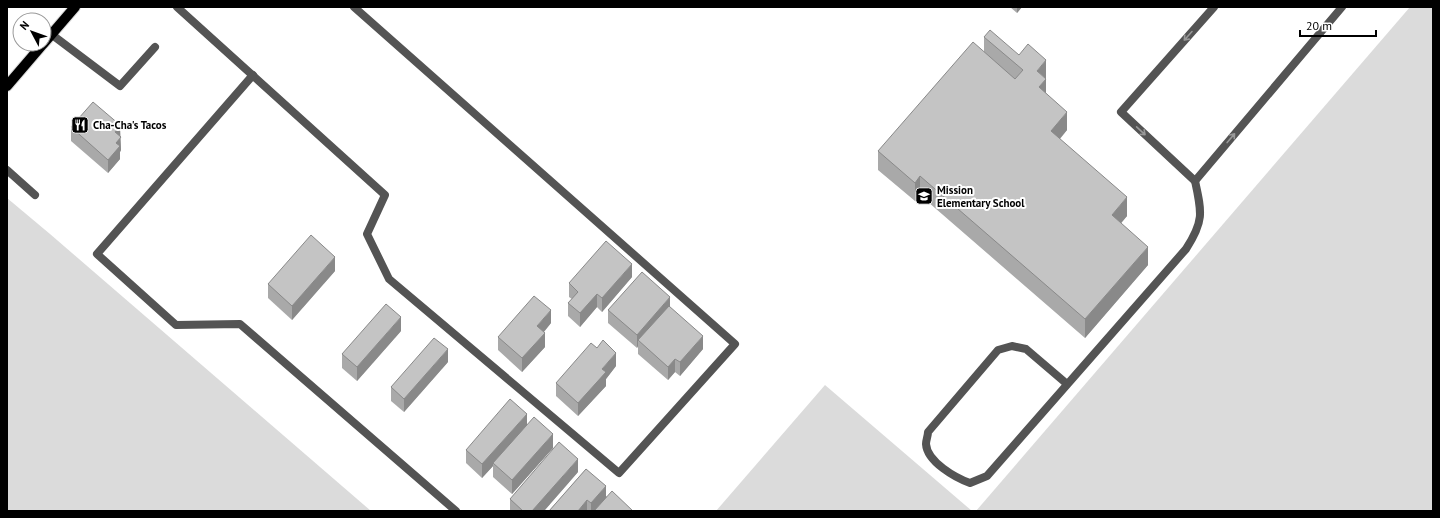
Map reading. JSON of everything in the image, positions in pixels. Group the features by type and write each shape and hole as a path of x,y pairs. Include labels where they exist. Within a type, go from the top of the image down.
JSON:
{"main road":[{"path":"52,33 75,7"},
{"path":"7,86 37,52"}],"lane":[{"path":"177,7 385,195 367,234 389,279 619,473 735,344 354,7"},
{"path":"1067,384 1026,349 1012,346 998,350 928,432 926,445 929,455 954,477 970,483 987,476 1186,249 1198,231 1201,211 1195,181 1120,112 1214,7"},
{"path":"1195,181 1342,7"},
{"path":"52,35 120,86 155,48"},
{"path":"253,75 97,254 176,325 240,324 456,511"},
{"path":"7,170 35,195"}],"shaded area":[{"path":"1410,7 1433,7 1433,511 976,511"},
{"path":"7,198 50,234 371,511 7,511"},
{"path":"825,385 972,511 716,511"}],"building":[{"path":"990,30 1019,55 1028,44 1046,60 1037,71 1046,79 1039,87 1067,112 1051,131 1127,197 1112,215 1148,247 1085,319 920,176 915,183 878,151 973,42 1015,79 1023,70 984,37"},
{"path":"93,102 120,125 115,132 121,137 116,143 120,146 108,160 71,127"},
{"path":"311,235 335,257 292,306 268,284"},
{"path":"606,241 632,264 602,298 597,294 580,313 568,303 578,292 569,283"},
{"path":"642,272 670,297 637,335 608,310"},
{"path":"534,296 551,310 537,326 545,333 522,358 498,337"},
{"path":"386,304 401,317 357,367 342,354"},
{"path":"669,306 703,336 680,362 675,359 668,367 638,340"},
{"path":"434,338 448,349 404,399 391,387"},
{"path":"603,340 616,353 602,369 606,372 578,403 556,383 591,343 597,348"},
{"path":"510,399 527,414 482,464 466,450"},
{"path":"534,417 553,434 512,480 493,463"},
{"path":"559,442 578,459 532,511 523,511 510,499"},
{"path":"586,469 606,486 591,503 587,500 578,511 549,511"},
{"path":"612,491 633,511 594,511"}],"place":[{"name":"Cha-Cha's Tacos","path":"80,125"},
{"name":"Mission Elementary School","path":"924,196"}]}
